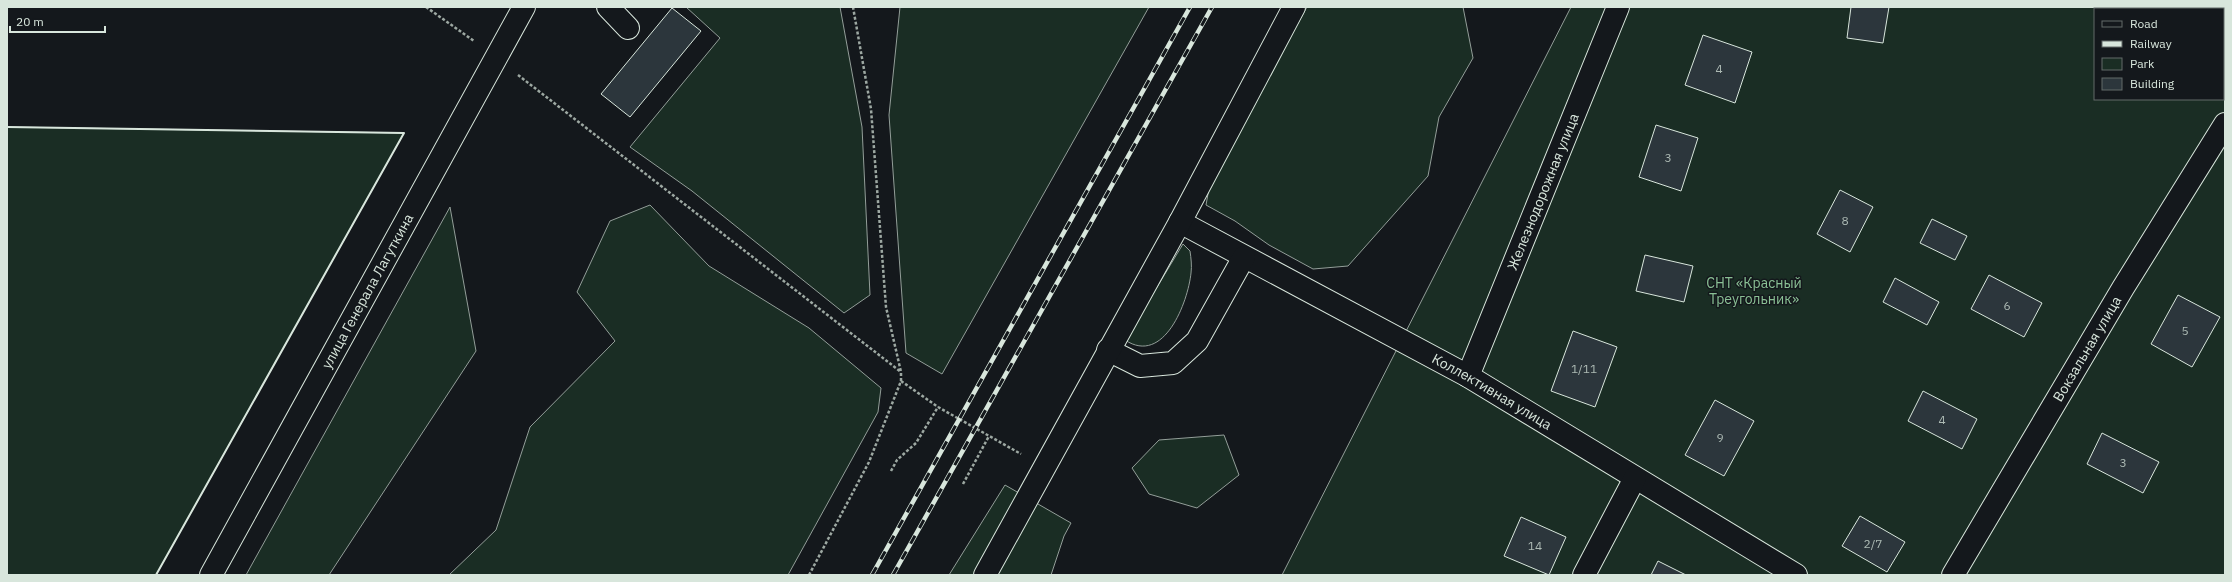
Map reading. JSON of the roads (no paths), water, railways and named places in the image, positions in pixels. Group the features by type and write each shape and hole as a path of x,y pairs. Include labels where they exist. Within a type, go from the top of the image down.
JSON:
{"street":[{"name":"улица Генерала Лагуткина","path":"211,575 524,7"},
{"path":"608,7 628,28"},
{"path":"985,575 1180,222 1294,7"},
{"name":"Железнодорожная улица","path":"1468,376 1618,7"},
{"name":"Вокзальная улица","path":"1953,575 2123,288 2225,124"},
{"name":"Коллективная улица","path":"1180,222 1468,376 1789,573"},
{"path":"1108,350 1140,366 1173,363 1197,341 1244,257"},
{"path":"1584,575 1635,478"}],"railway":[{"path":"872,575 1190,7"},
{"path":"893,575 1212,7"}],"park label":[{"name":"СНТ «Красный Треугольник»","path":"1754,292"}]}
